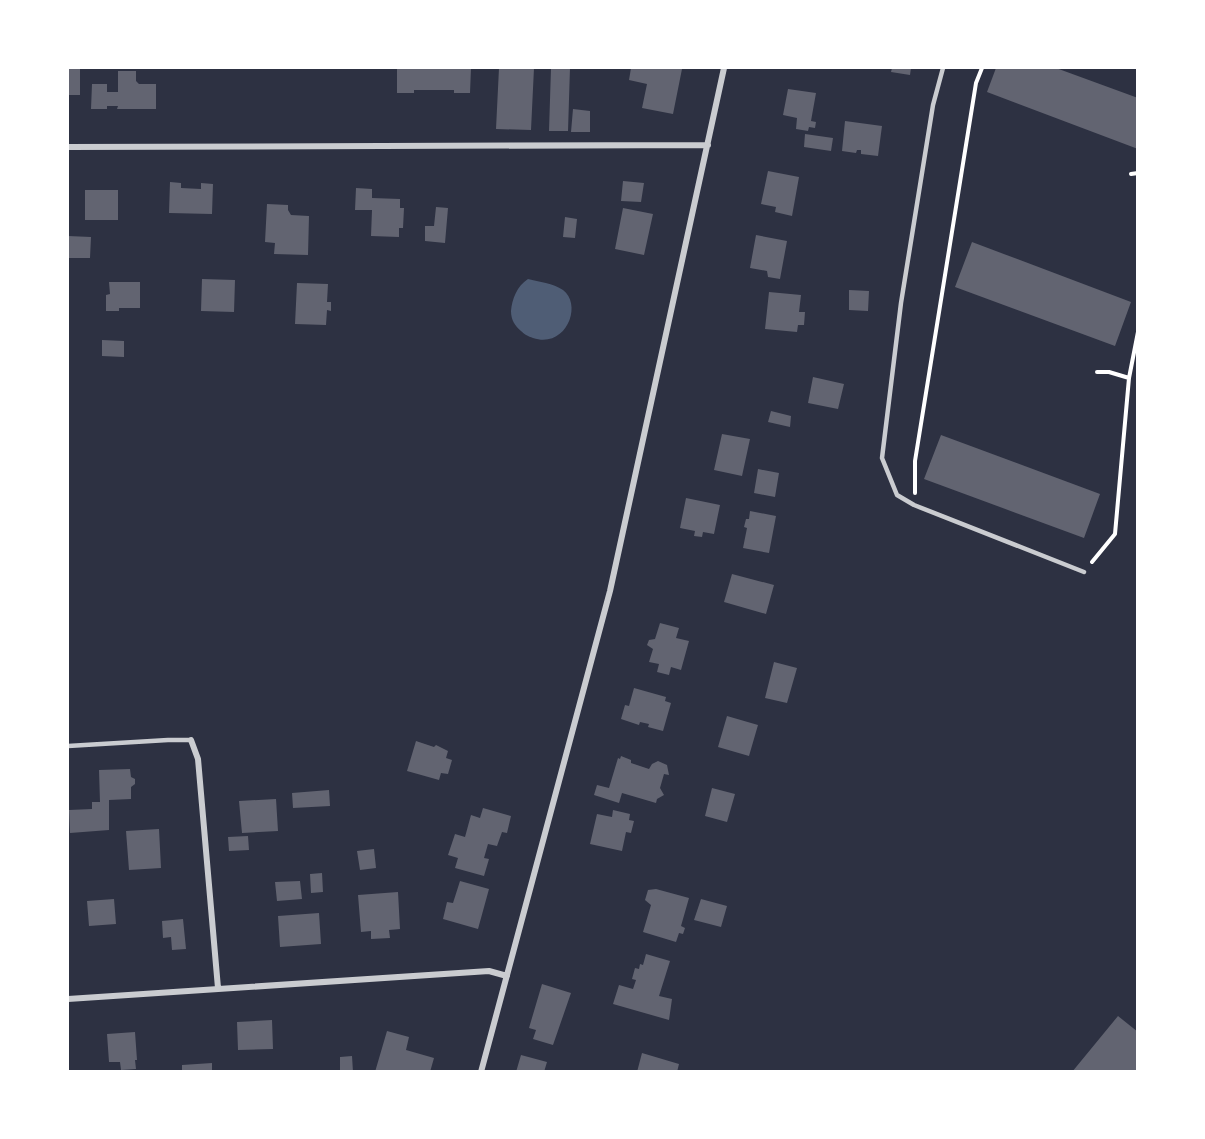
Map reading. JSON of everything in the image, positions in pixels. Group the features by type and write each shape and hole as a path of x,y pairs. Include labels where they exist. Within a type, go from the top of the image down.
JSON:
{"street":[{"path":"481,1071 610,591 724,68"},
{"path":"68,147 708,145"},
{"path":"191,740 198,759 218,988"},
{"path":"68,999 489,971 507,976"}],"lane":[{"path":"944,68 933,105 901,303 882,458 897,495 914,505 1084,572"},
{"path":"68,746 191,740"}],"path":[{"path":"922,496 915,493 915,461 976,83 982,68"},
{"path":"1131,174 1137,173"},
{"path":"1084,572 1115,534 1129,378 1137,332"},
{"path":"1097,372 1108,372 1129,378"},
{"path":"1088,558 1095,559"}],"water":[{"path":"528,279 555,286 569,297 571,315 568,324 554,337 545,340 533,338 524,334 515,325 511,311 514,297 521,285"}],"building":[{"path":"68,68 80,68 80,95 68,95"},
{"path":"397,68 471,68 470,93 454,93 454,90 414,90 414,93 397,93"},
{"path":"499,68 534,68 531,130 496,129"},
{"path":"551,68 570,68 568,131 549,131"},
{"path":"631,68 682,69 673,114 642,108 647,84 629,80"},
{"path":"892,68 911,68 910,75 891,72"},
{"path":"996,68 1056,68 1138,98 1138,149 987,92"},
{"path":"118,71 136,71 136,81 139,84 156,84 156,109 117,109 118,106 107,106 107,109 91,109 92,84 107,84 107,92 118,92"},
{"path":"788,89 816,93 811,121 816,122 815,128 809,127 808,131 796,129 797,118 783,115"},
{"path":"573,109 590,111 590,132 571,132"},
{"path":"845,121 882,126 878,156 861,154 861,150 857,150 856,153 842,151"},
{"path":"805,134 833,138 831,151 804,147"},
{"path":"768,171 799,177 792,216 775,212 776,207 761,204"},
{"path":"623,181 644,183 641,202 621,201"},
{"path":"170,182 181,183 181,188 201,189 201,183 213,184 212,214 169,213"},
{"path":"356,188 372,189 372,198 400,199 400,208 404,208 403,228 399,228 399,237 371,236 372,210 355,210"},
{"path":"85,190 118,190 118,220 85,220"},
{"path":"267,204 288,205 291,215 309,216 308,255 274,254 275,243 265,242"},
{"path":"436,207 448,208 445,243 425,241 425,226 434,226"},
{"path":"623,208 653,214 644,255 615,249"},
{"path":"565,217 577,219 575,238 563,237"},
{"path":"756,235 787,241 780,279 768,277 767,271 750,268"},
{"path":"68,236 91,237 90,258 68,258"},
{"path":"972,242 1131,302 1115,346 955,287"},
{"path":"202,279 235,280 234,312 201,311"},
{"path":"109,282 140,282 140,308 119,308 119,311 106,311 106,295 110,294"},
{"path":"297,283 328,284 327,302 331,302 331,311 327,310 326,325 295,324"},
{"path":"849,290 869,291 868,311 849,310"},
{"path":"769,292 801,295 799,312 805,312 804,325 798,325 797,332 765,329"},
{"path":"102,340 124,341 124,357 102,356"},
{"path":"813,377 844,384 838,409 808,403"},
{"path":"771,411 791,416 790,427 768,422"},
{"path":"722,434 750,439 742,476 714,470"},
{"path":"941,435 1100,494 1084,538 924,479"},
{"path":"758,469 779,473 775,497 754,493"},
{"path":"686,498 720,505 714,534 703,532 702,537 694,536 695,531 680,528"},
{"path":"750,511 776,516 769,553 743,548 747,528 744,527 746,519 749,519"},
{"path":"732,574 774,585 766,614 724,602"},
{"path":"660,623 679,628 676,638 689,641 681,670 671,667 669,675 657,672 659,664 649,662 653,649 647,645 649,640 655,639"},
{"path":"774,662 797,668 787,703 765,698"},
{"path":"634,688 666,697 665,701 671,703 663,731 648,727 649,724 640,722 639,725 621,719 625,705 629,706"},
{"path":"727,716 758,725 749,756 718,747"},
{"path":"416,741 434,747 436,745 448,751 446,758 452,760 448,774 441,773 439,780 407,771"},
{"path":"621,756 631,760 631,763 649,769 658,761 667,765 669,775 664,774 660,788 664,795 657,799 656,803 622,793 619,803 594,795 597,785 609,788 618,758 620,759"},
{"path":"130,769 131,777 135,779 135,784 131,787 131,799 109,800 109,830 70,833 69,810 92,809 92,802 100,802 99,770"},
{"path":"712,788 735,794 727,822 705,816"},
{"path":"329,790 330,806 293,808 292,793"},
{"path":"276,799 278,831 242,833 239,801"},
{"path":"483,808 511,816 507,833 502,832 497,846 488,844 484,858 489,859 484,876 455,868 458,858 448,855 455,834 465,837 471,815 480,818"},
{"path":"613,810 630,814 629,820 634,821 631,833 626,832 622,851 590,844 597,814 612,817"},
{"path":"159,829 161,868 129,870 126,831"},
{"path":"248,836 249,850 229,851 228,837"},
{"path":"374,849 376,868 360,870 357,851"},
{"path":"322,873 323,892 311,893 310,874"},
{"path":"300,881 302,899 277,901 275,882"},
{"path":"460,881 489,889 478,929 443,919 447,902 453,903"},
{"path":"656,889 689,898 681,926 685,928 683,934 679,933 676,942 643,932 651,905 645,900 648,890"},
{"path":"398,892 400,929 389,930 390,938 371,939 371,931 361,932 358,895"},
{"path":"114,899 116,924 89,926 87,901"},
{"path":"701,899 727,906 721,927 694,920"},
{"path":"319,913 321,944 280,947 278,916"},
{"path":"183,919 186,949 172,950 171,937 163,938 162,921"},
{"path":"646,954 670,961 659,996 672,999 669,1020 613,1004 619,985 633,989 636,980 632,979 635,968 639,969 640,964 643,965"},
{"path":"542,984 571,993 553,1045 533,1039 536,1030 529,1028"},
{"path":"1118,1016 1138,1032 1138,1072 1072,1072"},
{"path":"272,1020 273,1049 238,1050 237,1022"},
{"path":"387,1031 409,1037 406,1050 434,1058 430,1072 375,1072"},
{"path":"135,1032 136,1069 121,1070 120,1062 109,1062 107,1034"},
{"path":"642,1053 679,1064 677,1072 637,1072"},
{"path":"521,1055 547,1062 544,1072 516,1072"},
{"path":"352,1056 353,1072 340,1072 340,1057"},
{"path":"212,1063 212,1072 182,1072 182,1065"}]}
